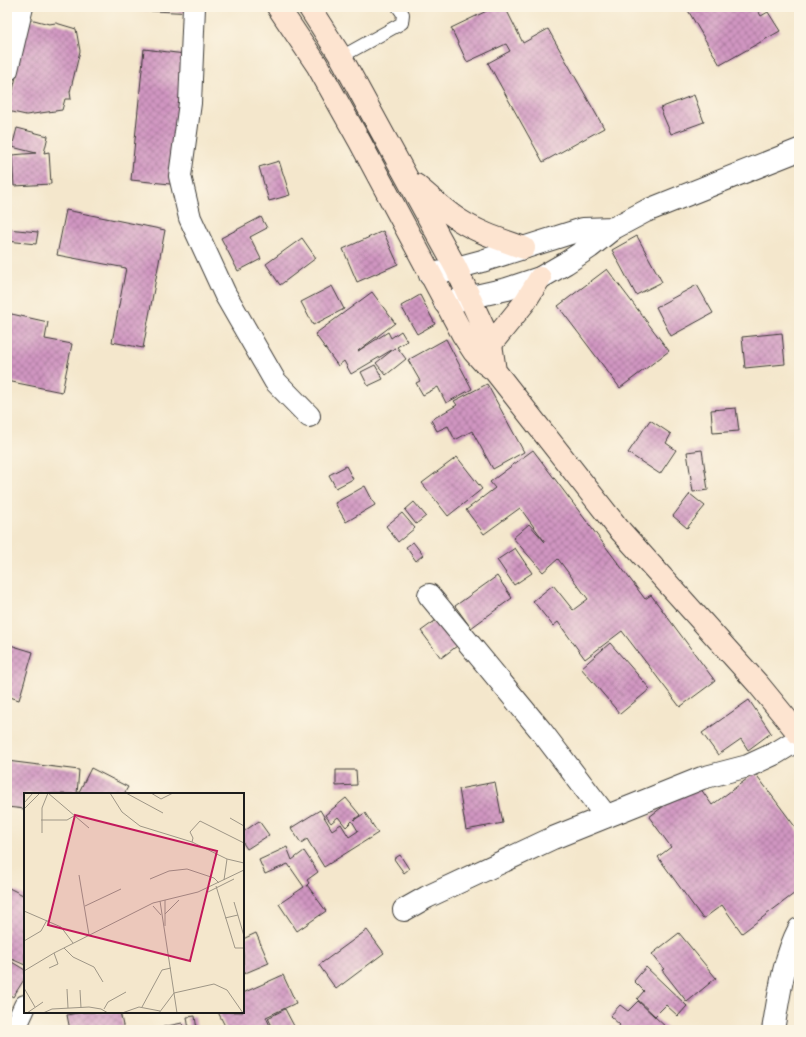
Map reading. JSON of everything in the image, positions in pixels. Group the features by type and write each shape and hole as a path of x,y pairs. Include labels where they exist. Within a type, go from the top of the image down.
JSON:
{"main road":[{"path":"278,7 317,65 360,142 445,304 474,352 495,372 618,528 758,684 799,734"},
{"path":"309,7 341,56 456,268 491,344 495,372"},
{"path":"408,178 458,220 482,233 524,248"},
{"path":"491,344 525,302 540,278"}],"street":[{"path":"7,70 22,7"},
{"path":"194,7 190,103 180,176 190,218 225,294 275,381 309,416"},
{"path":"445,304 540,278 578,255 614,228 646,211 799,150"},
{"path":"430,275 524,248 583,229 614,228"},
{"path":"429,595 542,732 606,816"},
{"path":"404,910 427,897 539,844 702,778 748,766 776,753 799,738"},
{"path":"773,1030 785,966 792,943 799,929"},
{"path":"14,1030 24,1008"}],"lane":[{"path":"341,56 402,23 403,14 398,7"}],"building":[{"path":"133,7 195,7 195,13 133,10"},
{"path":"495,7 505,7 523,43 548,29 604,128 543,162 488,63 510,51 506,44 467,62 451,28"},
{"path":"686,7 756,7 761,16 768,12 780,31 720,65"},
{"path":"34,20 49,24 56,23 76,29 80,51 70,92 71,99 65,99 62,110 26,115 8,111 16,77 15,70 28,21"},
{"path":"144,49 193,55 180,185 131,180"},
{"path":"694,95 704,122 671,134 660,108"},
{"path":"17,128 48,136 44,153 49,152 51,184 14,186 12,155 36,153 12,147"},
{"path":"279,161 290,195 269,201 259,167"},
{"path":"66,210 165,230 143,348 112,342 126,268 57,255"},
{"path":"261,217 267,228 250,237 261,259 238,271 221,238"},
{"path":"7,229 38,232 36,244 7,241"},
{"path":"383,231 398,264 357,282 343,249"},
{"path":"637,236 662,282 636,295 612,250"},
{"path":"302,238 316,258 280,285 266,264"},
{"path":"607,269 669,351 620,388 558,306"},
{"path":"697,285 713,313 671,336 656,307"},
{"path":"332,286 344,309 313,325 301,302"},
{"path":"372,292 395,323 358,351 388,332 391,338 401,331 407,341 397,347 406,359 386,375 376,363 395,348 351,374 344,361 338,366 315,334"},
{"path":"420,295 435,324 417,334 401,306"},
{"path":"7,313 48,322 45,339 72,344 62,392 7,381"},
{"path":"782,333 785,364 745,368 742,337"},
{"path":"446,339 472,389 446,403 438,387 423,395 416,383 420,381 408,360"},
{"path":"375,365 383,379 368,386 361,372"},
{"path":"487,384 524,452 493,469 472,431 455,440 448,426 437,431 431,420 457,405 454,401"},
{"path":"736,408 739,431 713,433 711,410"},
{"path":"650,420 671,434 666,443 676,450 660,474 628,453"},
{"path":"533,450 645,599 651,595 715,681 680,707 622,631 585,659 558,622 553,626 533,601 553,585 573,610 588,599 558,559 543,572 513,538 529,524 545,542 520,508 484,534 466,510 495,488 490,482"},
{"path":"702,450 708,490 693,492 687,452"},
{"path":"457,457 482,489 448,516 422,483"},
{"path":"346,466 353,479 336,488 329,475"},
{"path":"365,486 375,505 346,522 335,503"},
{"path":"690,494 705,506 687,528 673,516"},
{"path":"414,502 426,516 416,524 405,510"},
{"path":"402,513 415,528 398,542 386,526"},
{"path":"413,542 423,555 416,561 406,547"},
{"path":"515,548 532,573 514,585 497,560"},
{"path":"497,576 512,598 471,628 455,606"},
{"path":"439,618 465,640 441,658 421,631"},
{"path":"610,643 650,689 620,714 581,668"},
{"path":"7,644 33,652 19,700 7,696 7,675 9,668 7,667"},
{"path":"749,700 771,733 748,750 741,739 718,755 702,733"},
{"path":"7,761 79,770 77,793 24,793 24,809 7,807"},
{"path":"91,768 128,787 125,793 78,793"},
{"path":"336,770 356,770 357,785 336,786"},
{"path":"755,773 799,832 799,890 742,933 722,905 703,919 658,857 671,847 649,817 696,782 712,805"},
{"path":"495,782 503,823 466,830 459,789"},
{"path":"346,798 360,815 354,820 365,813 378,833 324,867 307,839 301,843 291,828 320,810 332,830 341,824 349,837 358,831 352,821 346,827 338,817 331,823 325,815"},
{"path":"259,821 269,835 247,849 244,844 244,831"},
{"path":"287,847 292,860 304,851 318,872 307,880 309,883 307,885 326,911 297,931 279,904 304,887 288,864 265,874 259,860"},
{"path":"400,855 409,869 404,873 394,859"},
{"path":"7,887 24,896 24,965 7,957"},
{"path":"367,930 384,953 336,989 319,965"},
{"path":"256,933 269,963 244,974 244,939"},
{"path":"679,933 716,978 687,1002 662,970 664,969 652,954"},
{"path":"7,959 24,969 24,980 13,997 7,993"},
{"path":"646,967 687,1006 678,1016 666,1005 655,1016 637,999 644,991 634,981"},
{"path":"283,975 296,1003 266,1017 271,1028 267,1030 227,1030 218,1013 244,1013 244,993"},
{"path":"638,1001 668,1029 616,1030 620,1025 610,1016 620,1005 628,1011"},
{"path":"285,1009 294,1026 287,1030 274,1030 268,1018"},
{"path":"77,1013 120,1013 124,1030 70,1030 67,1015"},
{"path":"195,1016 197,1030 189,1030 187,1017"},
{"path":"182,1023 184,1030 164,1030 163,1027"}]}
